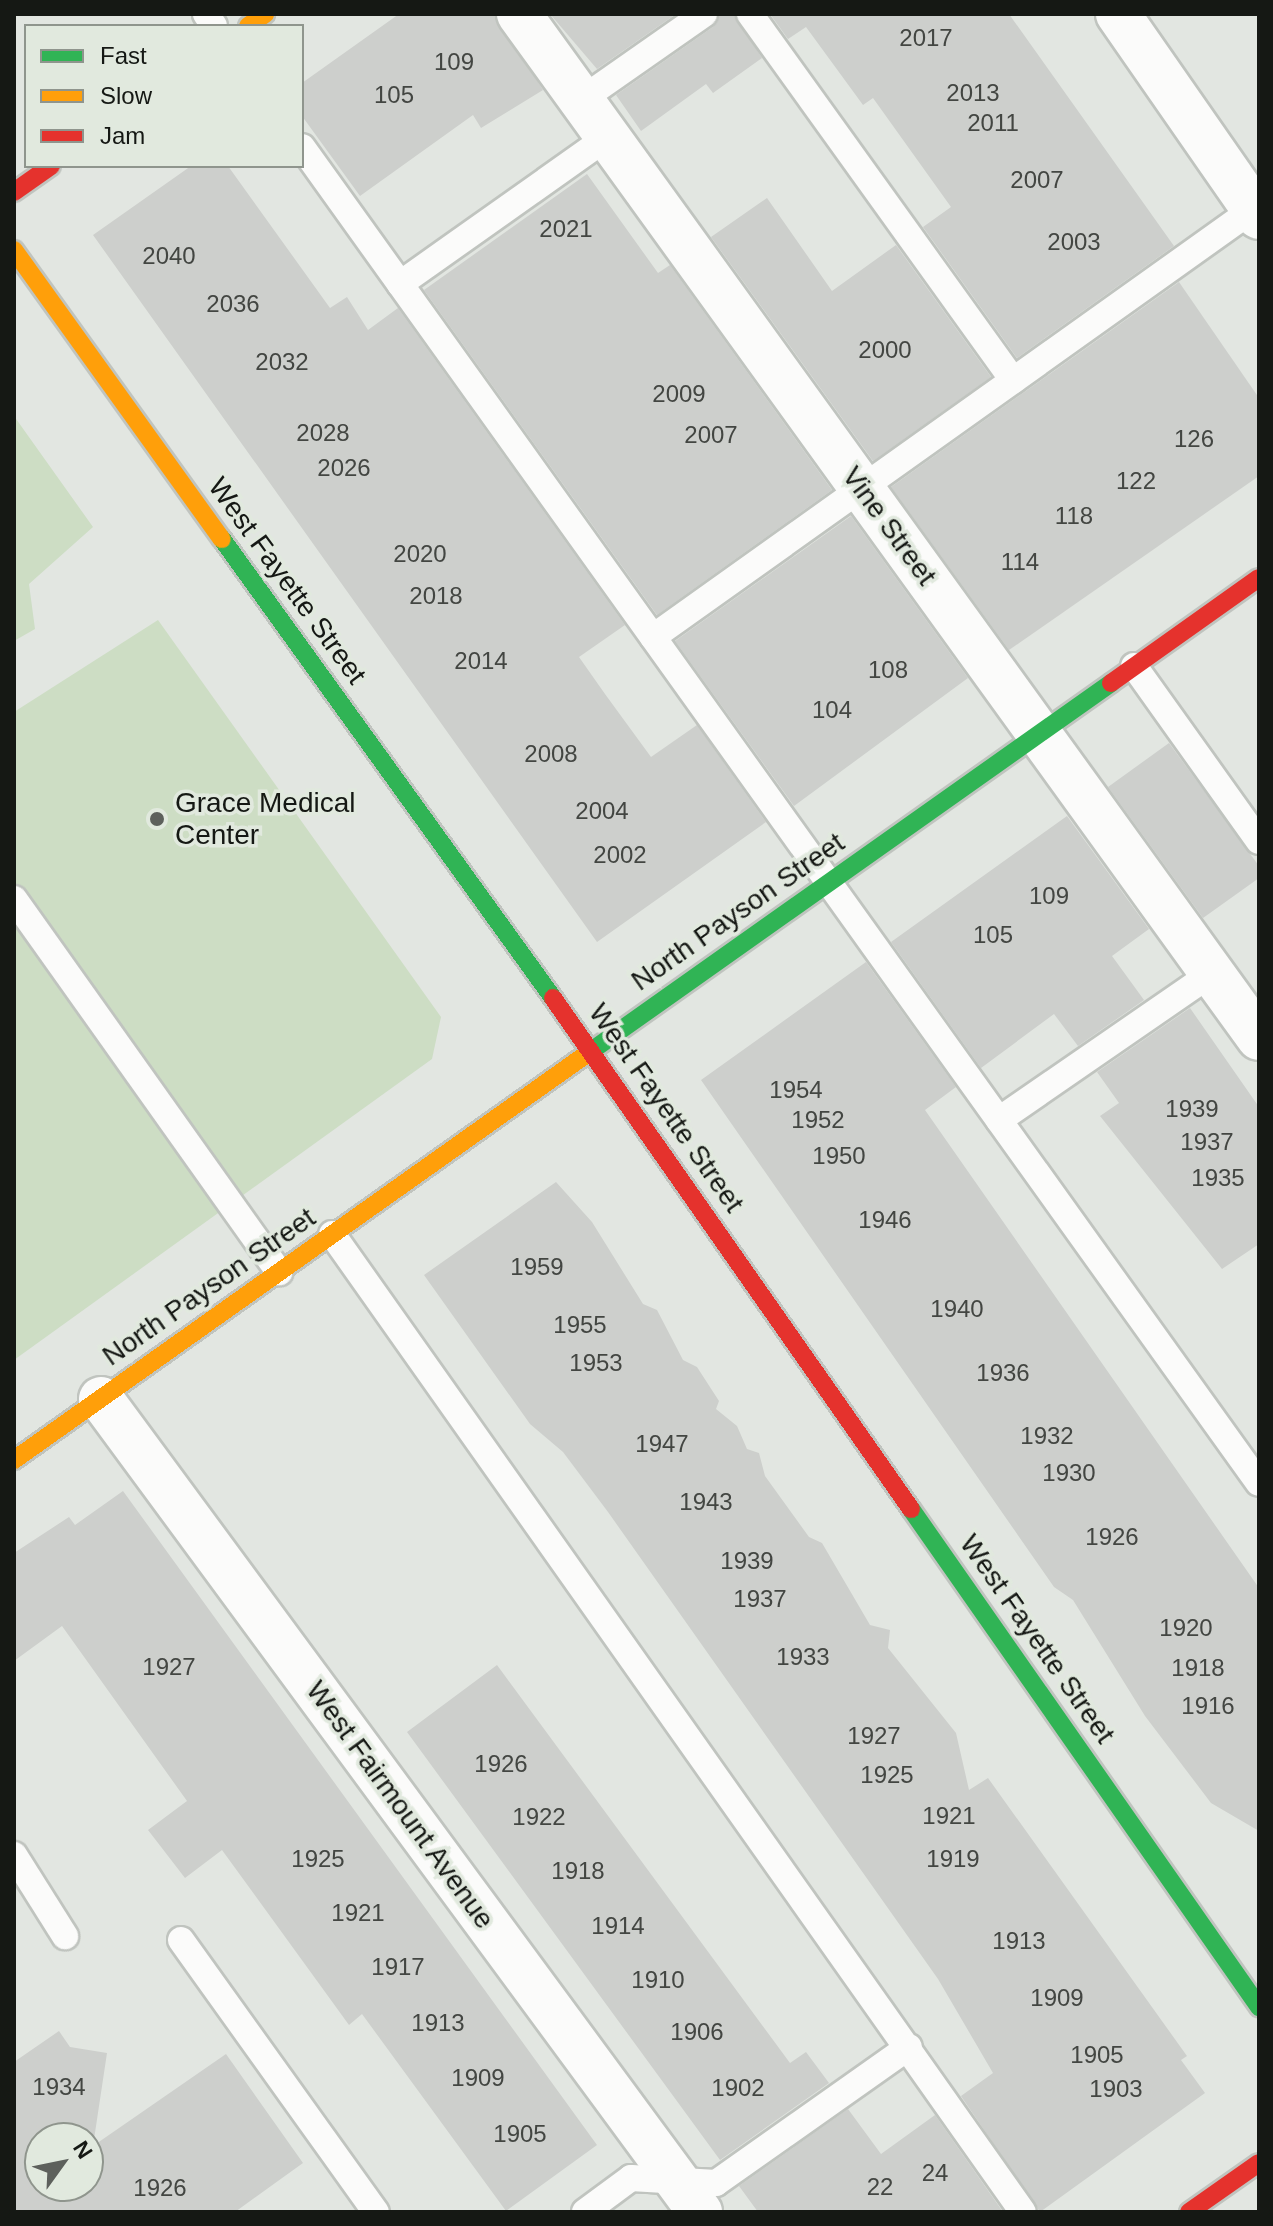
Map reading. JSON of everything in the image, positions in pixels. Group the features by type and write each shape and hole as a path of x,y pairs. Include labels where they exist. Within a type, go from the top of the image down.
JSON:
{"street":[{"name":"Vine Street","path":"519,14 1259,1038"},
{"path":"1118,14 1257,210"},
{"path":"14,192 48,168"},
{"name":"West Fayette Street","path":"14,250 591,1051 1259,2007"},
{"name":"North Payson Street","path":"14,1460 1259,578"},
{"name":"West Fairmount Avenue","path":"101,1399 689,2196"},
{"path":"1189,2212 1259,2163"}],"lane":[{"path":"581,100 704,14"},
{"path":"750,14 1013,380"},
{"path":"400,284 608,137"},
{"path":"304,150 1259,1483"},
{"path":"653,637 861,487 1257,210"},
{"path":"1134,666 1259,841"},
{"path":"14,899 279,1272"},
{"path":"999,1120 1212,973"},
{"path":"332,1234 1023,2212"},
{"path":"14,1855 65,1936"},
{"path":"181,1940 376,2212"},
{"path":"585,2212 631,2178 689,2196 716,2183 909,2047"}],"green space":[{"path":"14,416 93,527 29,584 35,629 14,641"},
{"name":"Grace Medical Center","path":"158,620 441,1017 432,1059 14,1360 14,712"}],"building":[{"path":"399,14 494,14 543,90 481,128 473,115 360,196 304,119 304,82"},
{"path":"550,14 676,14 597,69"},
{"path":"720,14 734,14 762,58 713,93 706,84 641,131 616,95 713,27"},
{"path":"770,14 1009,14 1174,246 1017,358 923,227 951,207 873,98 863,105 806,27 788,39"},
{"path":"188,168 229,168 330,308 347,297 368,330 398,308 625,625 579,657 605,694 651,757 697,725 766,822 597,942 93,235"},
{"path":"587,174 658,273 670,265 832,490 657,615 424,290"},
{"path":"767,198 832,291 896,245 991,377 873,461 711,237"},
{"path":"1179,282 1259,398 1259,476 1009,650 891,487"},
{"path":"851,516 968,678 794,806 675,641"},
{"path":"1169,743 1259,866 1259,878 1203,918 1108,787"},
{"path":"1067,816 1149,929 1112,956 1144,1000 1078,1046 1054,1014 981,1068 891,942"},
{"path":"866,962 956,1087 925,1110 1259,1588 1259,1831 1211,1803 1145,1716 1073,1600 1054,1587 701,1080"},
{"path":"1190,1008 1259,1107 1259,1244 1222,1269 1100,1116 1119,1103 1097,1072"},
{"path":"556,1182 592,1222 643,1304 657,1310 683,1360 697,1367 719,1401 716,1409 737,1426 747,1449 759,1453 765,1476 809,1537 822,1543 870,1625 890,1630 888,1648 956,1733 969,1790 988,1778 1187,2056 1181,2060 1205,2093 1040,2212 961,2096 993,2073 938,1979 608,1512 563,1452 530,1424 424,1275"},
{"path":"123,1491 597,2145 506,2211 362,2014 349,2025 222,1850 185,1878 148,1830 187,1801 62,1626 14,1661 14,1553 69,1517 75,1525"},
{"path":"497,1665 790,2063 806,2052 829,2083 720,2160 407,1732"},
{"path":"59,2031 70,2047 107,2053 97,2122 24,2122 24,2202 104,2202 104,2138 226,2054 303,2163 235,2212 14,2212 14,2062"},
{"path":"848,2109 881,2154 935,2115 1003,2212 758,2212 739,2186"}],"traffic: fast":[{"path":"222,539 553,998"},
{"path":"584,1056 1111,683"},
{"path":"911,1509 1259,2007"}],"traffic: slow":[{"path":"251,24 265,14"},
{"path":"14,250 222,539"},
{"path":"14,1460 584,1056"}],"traffic: jam":[{"path":"14,192 48,168"},
{"path":"1111,683 1259,578"},
{"path":"553,998 911,1509"},
{"path":"1189,2212 1259,2163"}],"place":[{"name":"Grace Medical Center","path":"157,819"}]}
